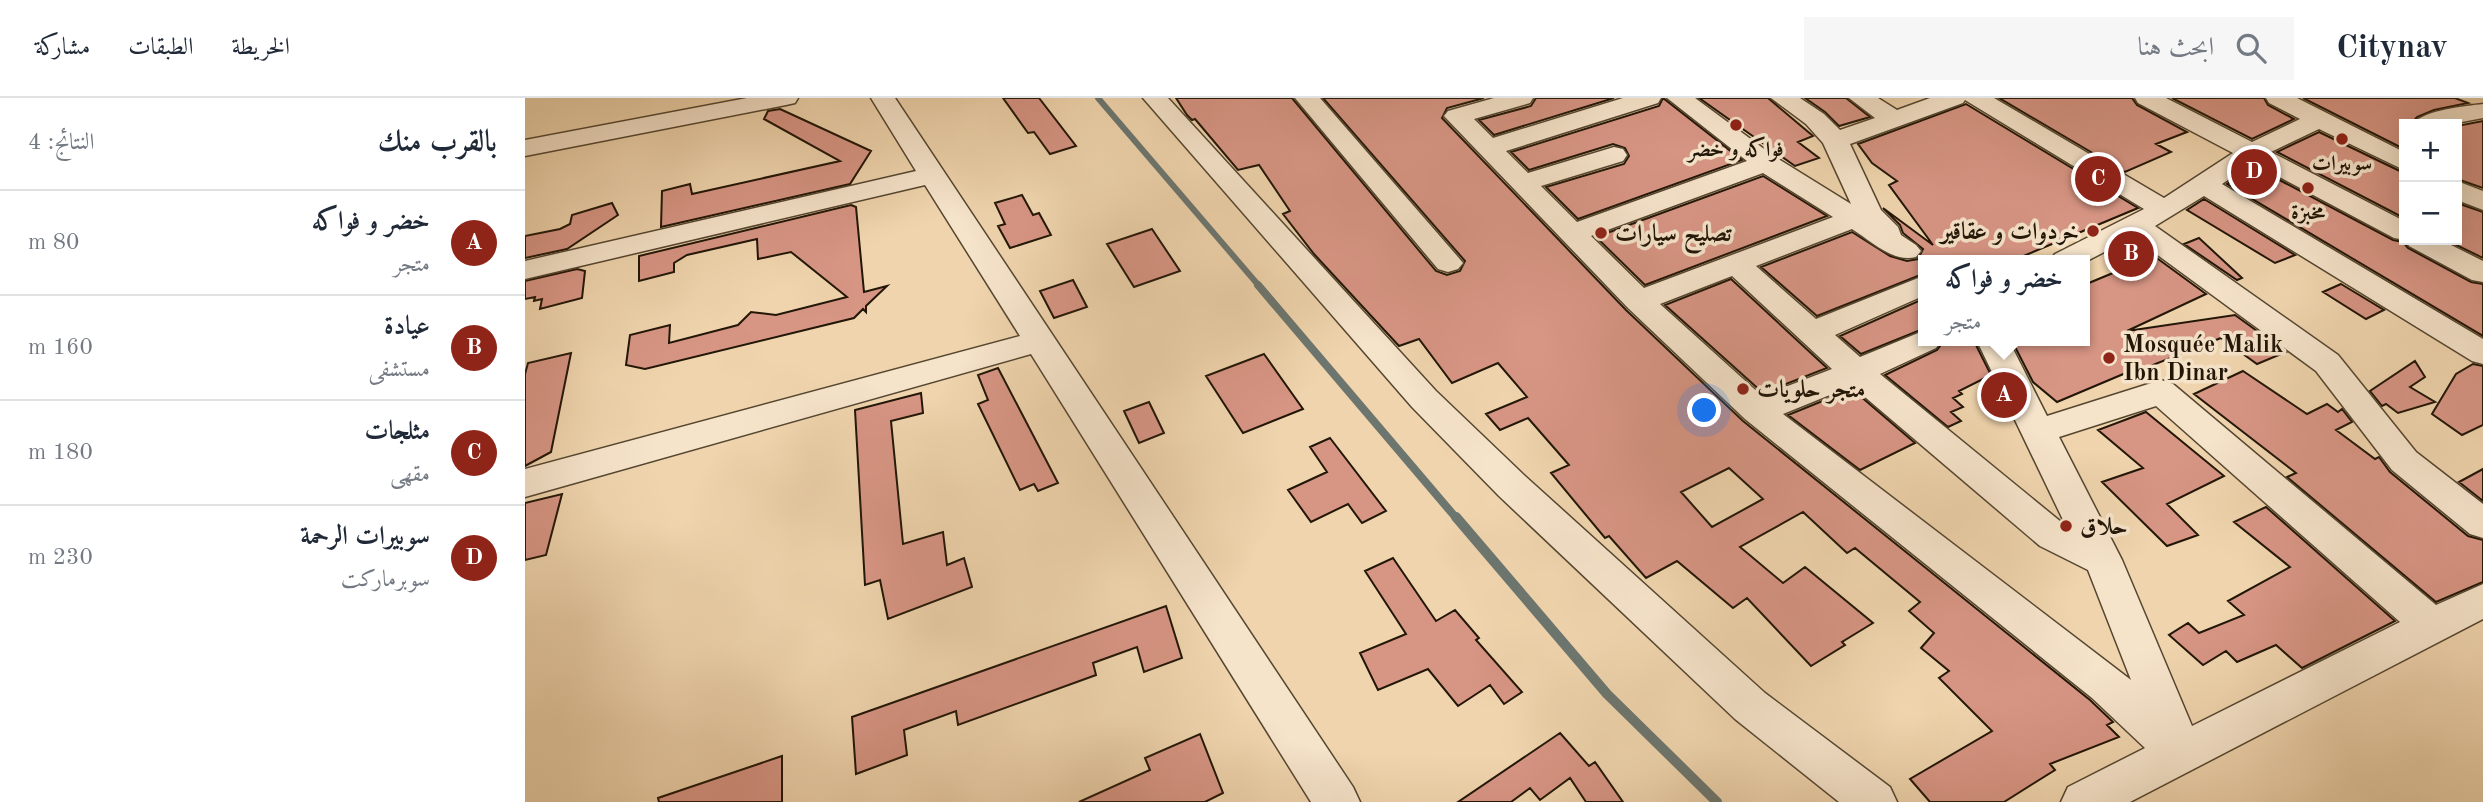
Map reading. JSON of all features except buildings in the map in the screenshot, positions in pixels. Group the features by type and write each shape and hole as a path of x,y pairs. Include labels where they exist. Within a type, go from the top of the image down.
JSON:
{"street":[{"path":"525,148 786,98"},
{"path":"883,98 1337,802"},
{"path":"1155,98 1425,400 1512,486 1750,706 1874,802"},
{"path":"1307,98 1448,263"},
{"path":"1521,98 1458,106 1457,116 1639,301 1757,411 2107,685 2181,753"},
{"path":"1488,148 1649,98"},
{"path":"1679,98 1766,163 1915,258"},
{"path":"1783,98 1815,120 1835,140 1869,214 1915,258"},
{"path":"1861,98 1894,119"},
{"path":"1835,140 1954,98"},
{"path":"1976,98 2165,211"},
{"path":"2147,98 2399,229"},
{"path":"2278,98 2399,160"},
{"path":"2442,119 2483,111"},
{"path":"2451,116 2483,133"},
{"path":"2075,255 2165,211 2252,152 2319,119"},
{"path":"2368,144 2399,134"},
{"path":"1523,183 1614,155"},
{"path":"1572,233 1766,163"},
{"path":"525,270 932,175"},
{"path":"2203,184 2483,353"},
{"path":"2462,192 2483,202"},
{"path":"1639,301 1853,219"},
{"path":"2136,225 2327,363 2404,461 2483,524"},
{"path":"2429,245 2483,273"},
{"path":"1736,264 1856,372 2053,536 2103,560"},
{"path":"1814,332 1918,287"},
{"path":"525,482 1040,341"},
{"path":"1757,411 1918,344"},
{"path":"1996,346 2103,560 2181,753"},
{"path":"2038,431 2161,392 2432,626"},
{"path":"2084,802 2483,600"}],"waterway":[{"path":"1098,98 1260,287"},
{"path":"1258,285 1457,519"},
{"path":"1456,517 1607,694 1717,802"}],"place":[{"name":"فواكه و خضر","path":"1736,125"},
{"name":"سوبيرات","path":"2342,139"},
{"name":"سوبيرات الرحمة","path":"2254,172"},
{"name":"مثلجات","path":"2098,179"},
{"name":"مخبزة","path":"2308,188"},
{"name":"خردوات و عقاقير","path":"2093,231"},
{"name":"تصليح سيارات","path":"1601,233"},
{"name":"عيادة","path":"2131,254"},
{"name":"Mosquée Malik Ibn Dinar","path":"2109,358"},
{"name":"متجر حلويات","path":"1743,389"},
{"name":"خضر و فواكه","path":"2004,395"},
{"name":"حلاق","path":"2066,526"}]}
